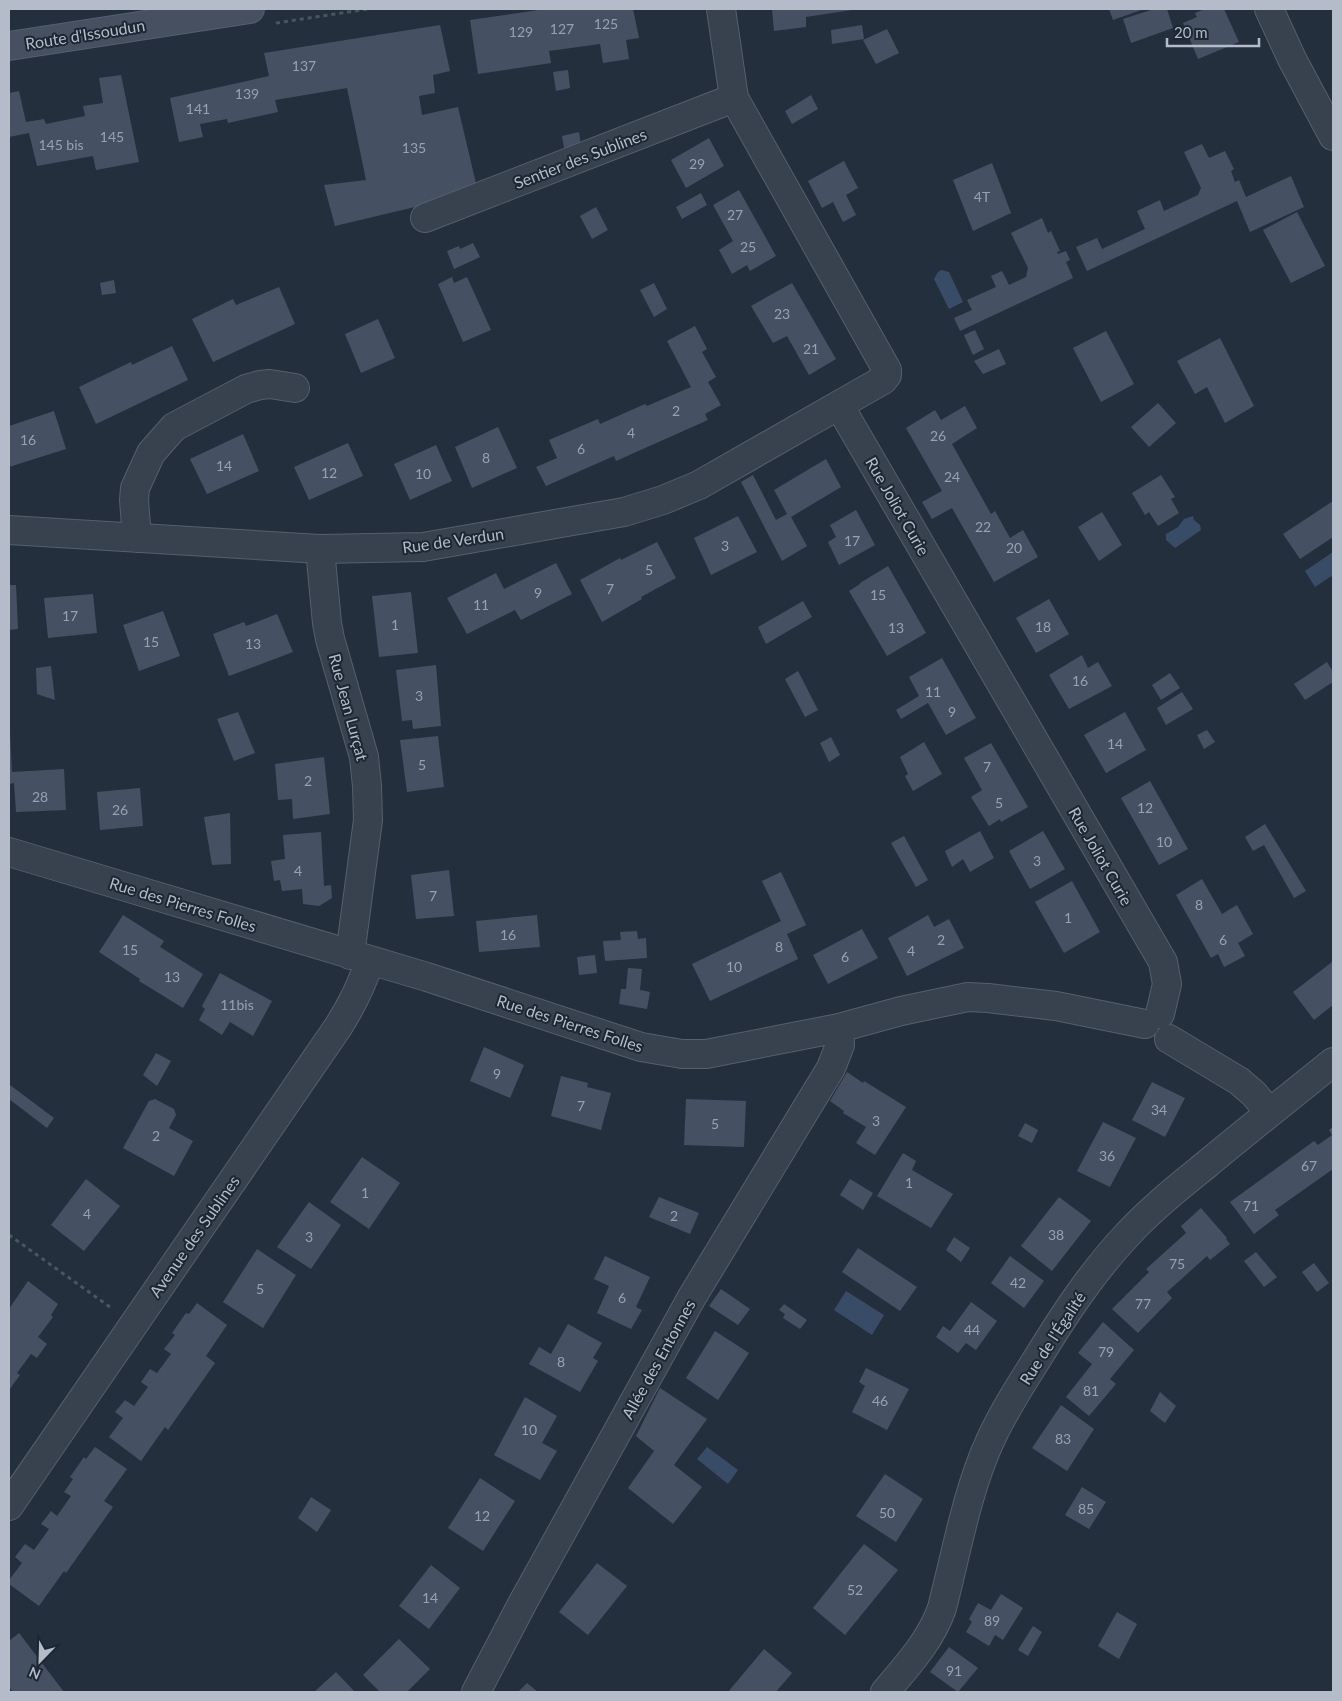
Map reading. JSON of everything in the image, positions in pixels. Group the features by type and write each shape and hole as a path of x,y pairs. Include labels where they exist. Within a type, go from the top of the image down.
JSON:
{"main road":[{"name":"Route d'Issoudun","path":"9,46 250,9"}],"street":[{"path":"721,9 734,98 887,370 887,375 883,380 840,404"},
{"path":"1269,9 1292,59 1333,136"},
{"name":"Sentier des Sublines","path":"425,218 734,98"},
{"path":"137,538 135,488 150,453 174,426 246,389 270,384 295,388"},
{"name":"Rue de Verdun","path":"9,530 320,549 423,547 624,512 663,500 699,484 840,404"},
{"name":"Rue Joliot Curie","path":"840,404 1162,962 1167,984 1158,1026"},
{"name":"Rue Jean Lurçat","path":"320,549 330,639 364,757 367,786 368,820 360,957"},
{"name":"Rue des Pierres Folles","path":"9,852 360,957 641,1047 660,1051 706,1054 839,1028 901,1011 968,997 988,998 1056,1006 1158,1026 1239,1081 1254,1094 1269,1112"},
{"name":"Avenue des Sublines","path":"9,1506 352,1005 362,985 360,957"},
{"name":"Allée des Entonnes","path":"476,1692 522,1604 692,1297 831,1068 840,1045 839,1028"},
{"name":"Rue de l'Égalité","path":"885,1692 930,1635 937,1623 975,1479 990,1441 1011,1401 1058,1325 1105,1260 1128,1233 1157,1206 1269,1112 1333,1062"}],"path":[{"path":"9,1235 134,1324"}],"water":[{"path":"942,270 949,272 963,302 949,309 934,279 938,272"},
{"path":"1193,516 1194,520 1200,525 1201,530 1175,548 1166,540 1166,534 1178,527 1184,519"},
{"path":"1333,552 1333,575 1315,587 1305,571"},
{"path":"846,1291 884,1315 872,1335 834,1310"},
{"path":"707,1447 738,1470 728,1484 697,1459"}],"building":[{"path":"545,9 633,9 639,38 626,40 629,59 603,63 600,44 549,51 551,63 478,74 470,20"},
{"path":"772,9 852,10 806,17 806,27 774,31"},
{"path":"1109,9 1144,9 1113,20"},
{"path":"1154,9 1167,9 1173,28 1131,43 1123,19"},
{"path":"1205,9 1224,9 1239,42 1198,59 1183,23 1197,17 1195,13"},
{"path":"440,25 450,71 433,75 435,93 419,96 422,115 458,107 478,192 335,226 324,185 366,180 347,88 275,100 278,112 228,123 227,119 200,124 203,137 179,142 170,98 269,76 264,53"},
{"path":"862,25 864,39 832,44 831,30"},
{"path":"887,29 899,53 876,64 863,40"},
{"path":"568,70 570,88 556,91 553,72"},
{"path":"121,75 139,162 96,170 93,156 37,166 29,133 9,137 9,93 19,91 26,122 44,119 46,124 85,116 83,106 103,103 99,78"},
{"path":"811,95 818,109 792,124 785,111"},
{"path":"579,132 582,153 566,159 562,136"},
{"path":"709,138 724,166 686,188 671,160"},
{"path":"1202,144 1209,158 1225,151 1234,169 1231,171 1235,182 1239,180 1246,197 1291,176 1304,207 1250,232 1237,201 1087,271 1076,247 1097,238 1102,249 1145,229 1137,211 1160,200 1164,211 1198,195 1201,188 1184,152"},
{"path":"844,161 858,188 846,195 856,215 843,222 833,202 822,208 808,181"},
{"path":"992,163 1011,213 973,231 953,180"},
{"path":"739,190 776,256 750,271 747,265 732,274 719,250 733,241 713,205"},
{"path":"701,193 707,205 682,219 676,207"},
{"path":"596,207 608,230 592,239 580,216"},
{"path":"1297,212 1325,266 1291,283 1263,230"},
{"path":"1042,218 1048,233 1051,231 1060,251 1057,252 1058,254 1066,251 1070,260 1066,262 1073,278 960,331 954,318 972,310 967,300 996,287 991,276 1002,271 1009,285 1026,277 1028,268 1011,233"},
{"path":"473,243 480,257 454,269 447,251 459,246 460,249"},
{"path":"452,277 454,283 467,277 491,330 463,342 438,284"},
{"path":"114,280 116,293 102,295 100,283"},
{"path":"654,283 667,309 654,317 640,290"},
{"path":"792,283 836,359 809,375 787,336 773,343 751,306"},
{"path":"279,287 295,324 213,362 192,319 233,299 236,305"},
{"path":"378,319 395,358 361,373 345,334"},
{"path":"695,326 707,349 702,352 716,377 708,382 721,405 705,414 708,420 616,461 614,456 546,486 536,467 557,458 549,440 598,419 600,424 645,404 647,406 691,387 667,341"},
{"path":"975,330 984,349 973,355 964,335"},
{"path":"1106,331 1134,384 1101,402 1073,348"},
{"path":"1220,338 1254,406 1225,423 1207,387 1195,394 1177,361"},
{"path":"172,346 188,380 96,424 79,387 131,362 132,365"},
{"path":"999,349 1006,364 983,374 974,361"},
{"path":"1158,403 1176,423 1149,447 1131,427"},
{"path":"965,406 977,428 952,444 991,514 995,511 1010,538 1023,530 1038,557 994,582 952,508 932,519 922,502 942,491 906,428 935,410 941,420"},
{"path":"54,411 66,449 9,467 9,426"},
{"path":"498,427 517,468 472,488 455,447"},
{"path":"243,434 259,471 207,494 190,459"},
{"path":"348,443 363,476 309,500 294,467"},
{"path":"436,445 452,481 410,500 394,464"},
{"path":"826,459 841,487 791,517 807,546 782,561 741,482 753,475 776,520 787,514 774,490"},
{"path":"1161,475 1175,497 1171,499 1179,513 1158,526 1149,512 1145,515 1132,493"},
{"path":"1333,501 1333,537 1300,559 1283,534"},
{"path":"856,510 875,545 839,565 828,542 836,537 830,525"},
{"path":"1102,512 1122,545 1099,561 1078,527"},
{"path":"738,516 757,552 711,575 694,538"},
{"path":"657,542 676,578 641,597 642,599 602,622 580,580 620,558 621,560"},
{"path":"556,563 572,594 521,620 515,610 467,634 447,598 496,573 504,589"},
{"path":"888,566 926,633 887,656 849,591"},
{"path":"9,585 16,585 18,629 9,630"},
{"path":"411,592 418,653 379,657 372,596"},
{"path":"93,594 97,633 48,638 44,598"},
{"path":"1049,599 1069,634 1036,653 1016,618"},
{"path":"803,601 812,617 766,644 758,627"},
{"path":"163,611 180,656 139,671 123,625"},
{"path":"277,614 293,652 229,676 213,634 244,622 246,626"},
{"path":"1082,655 1088,668 1098,662 1112,686 1069,709 1049,675"},
{"path":"942,658 976,718 946,735 928,703 901,719 896,710 919,696 909,677"},
{"path":"1327,662 1333,672 1333,682 1305,700 1294,684"},
{"path":"436,665 441,726 413,729 412,720 402,721 396,670"},
{"path":"51,666 55,700 37,694 36,668"},
{"path":"798,671 818,710 805,717 785,679"},
{"path":"1170,673 1180,688 1161,700 1152,685"},
{"path":"1182,692 1193,709 1166,725 1157,708"},
{"path":"238,712 255,753 234,761 217,719"},
{"path":"1125,712 1146,750 1106,773 1084,735"},
{"path":"1207,730 1215,742 1204,749 1197,735"},
{"path":"9,732 12,772 64,769 66,810 16,812 14,783 9,784"},
{"path":"438,736 444,787 407,792 400,740"},
{"path":"831,737 840,755 829,762 820,743"},
{"path":"924,742 942,774 913,791 905,776 908,774 900,757"},
{"path":"991,743 1028,807 1001,822 1000,819 989,826 971,797 982,790 964,758"},
{"path":"324,757 330,814 293,819 292,799 278,800 275,764"},
{"path":"1150,781 1188,849 1159,865 1121,798"},
{"path":"140,788 143,826 100,830 97,792"},
{"path":"230,813 231,864 212,865 204,817"},
{"path":"1265,824 1306,891 1294,898 1264,845 1253,851 1245,837"},
{"path":"980,831 994,858 970,872 963,859 952,867 945,851"},
{"path":"1043,831 1065,869 1030,889 1009,851"},
{"path":"321,832 324,886 331,885 332,898 319,906 303,904 302,889 282,891 280,880 274,881 271,861 285,859 283,835"},
{"path":"904,836 928,880 916,887 891,843"},
{"path":"449,870 454,916 416,919 411,875"},
{"path":"781,872 806,925 787,934 798,959 710,1001 692,964 781,921 762,881"},
{"path":"1202,879 1222,914 1237,905 1253,934 1238,943 1245,956 1224,967 1218,954 1211,958 1176,895"},
{"path":"1072,881 1100,932 1064,953 1035,902"},
{"path":"123,915 164,941 160,947 203,974 183,1008 139,981 140,979 99,952"},
{"path":"537,915 540,947 479,952 476,921"},
{"path":"928,915 934,927 949,919 964,948 907,976 888,938"},
{"path":"862,929 878,958 828,984 813,955"},
{"path":"637,931 638,939 646,938 647,958 605,961 603,941 621,940 620,932"},
{"path":"595,955 597,973 579,975 577,957"},
{"path":"1332,962 1333,1005 1314,1020 1293,992"},
{"path":"628,968 642,969 640,990 650,992 647,1009 619,1004 621,989 626,989"},
{"path":"220,973 272,1001 253,1036 230,1022 222,1035 199,1020 205,1009 202,1006"},
{"path":"484,1047 524,1065 510,1098 470,1081"},
{"path":"156,1053 171,1061 157,1086 143,1075"},
{"path":"847,1072 906,1107 875,1155 856,1143 866,1127 843,1113 844,1111 830,1101"},
{"path":"561,1076 588,1083 587,1087 611,1093 601,1130 551,1116"},
{"path":"1152,1082 1185,1098 1165,1137 1132,1120"},
{"path":"10,1085 54,1118 47,1128 9,1099"},
{"path":"155,1099 174,1109 176,1115 169,1128 193,1141 174,1176 123,1148 149,1101"},
{"path":"686,1099 746,1101 744,1147 684,1145"},
{"path":"1103,1122 1136,1138 1110,1187 1077,1171"},
{"path":"1025,1123 1038,1130 1032,1143 1018,1136"},
{"path":"1333,1127 1333,1169 1275,1210 1279,1215 1254,1234 1230,1202 1314,1141 1318,1145 1332,1135 1329,1130"},
{"path":"903,1153 916,1161 912,1170 953,1194 931,1228 877,1196"},
{"path":"362,1157 400,1183 369,1229 330,1202"},
{"path":"86,1179 120,1206 84,1251 51,1225"},
{"path":"850,1179 873,1193 863,1210 840,1195"},
{"path":"659,1197 699,1213 690,1234 649,1217"},
{"path":"1059,1197 1091,1221 1052,1271 1021,1246"},
{"path":"309,1202 341,1225 311,1269 277,1247"},
{"path":"1201,1208 1230,1244 1210,1260 1207,1256 1167,1292 1172,1298 1138,1333 1112,1309 1149,1272 1146,1269 1186,1233 1181,1226"},
{"path":"954,1237 970,1248 961,1262 946,1250"},
{"path":"858,1248 917,1287 900,1311 842,1272"},
{"path":"257,1249 296,1275 263,1328 223,1302"},
{"path":"1256,1252 1277,1277 1264,1287 1244,1261"},
{"path":"605,1256 650,1277 636,1307 642,1310 631,1329 597,1313 609,1286 594,1279"},
{"path":"1010,1256 1044,1281 1024,1308 991,1283"},
{"path":"1314,1263 1329,1283 1317,1292 1302,1272"},
{"path":"28,1281 58,1304 51,1315 53,1317 38,1337 47,1344 37,1358 31,1354 17,1373 20,1375 9,1390 9,1309"},
{"path":"721,1289 750,1309 738,1325 709,1306"},
{"path":"971,1302 997,1321 976,1350 966,1343 958,1353 936,1337 943,1326 950,1331"},
{"path":"197,1303 227,1325 206,1356 215,1363 168,1430 165,1427 141,1461 109,1437 123,1418 115,1412 125,1400 134,1406 148,1387 141,1382 150,1369 157,1373 171,1354 164,1349 175,1335 172,1333 186,1313 189,1314"},
{"path":"784,1304 807,1320 800,1329 783,1318 785,1314 779,1310"},
{"path":"1103,1322 1134,1350 1110,1379 1116,1384 1089,1416 1066,1397 1092,1364 1078,1353"},
{"path":"568,1324 602,1343 593,1358 598,1361 580,1392 529,1364 539,1347 551,1354"},
{"path":"715,1331 749,1353 718,1400 686,1378"},
{"path":"866,1368 909,1389 887,1430 852,1412 865,1386 859,1382"},
{"path":"660,1388 707,1419 674,1465 702,1487 673,1524 628,1488 654,1451 636,1436"},
{"path":"1160,1392 1176,1406 1165,1423 1150,1411"},
{"path":"525,1397 557,1416 542,1443 557,1451 540,1480 494,1455"},
{"path":"1061,1405 1094,1429 1067,1471 1032,1448"},
{"path":"95,1447 127,1469 104,1501 113,1507 66,1573 64,1571 39,1606 9,1584 9,1580 22,1563 15,1557 25,1544 34,1550 49,1529 41,1524 51,1511 57,1516 71,1496 64,1492 73,1479 70,1477 84,1457 86,1459"},
{"path":"885,1474 923,1499 896,1542 856,1516"},
{"path":"480,1478 515,1501 483,1551 448,1528"},
{"path":"1082,1487 1106,1502 1089,1529 1065,1515"},
{"path":"311,1497 331,1510 317,1532 298,1518"},
{"path":"864,1544 898,1570 845,1635 813,1608"},
{"path":"597,1563 627,1586 588,1635 559,1612"},
{"path":"431,1565 460,1588 429,1629 399,1606"},
{"path":"1001,1594 1023,1608 1003,1640 995,1635 989,1646 966,1632 972,1622 969,1619 978,1603 991,1610"},
{"path":"1117,1612 1137,1624 1119,1659 1098,1646"},
{"path":"1033,1626 1042,1632 1028,1656 1018,1650"},
{"path":"19,1633 64,1692 13,1692 9,1687 9,1641"},
{"path":"399,1639 430,1669 407,1692 380,1692 363,1675"},
{"path":"949,1647 978,1668 958,1692 930,1672"},
{"path":"764,1649 792,1673 776,1692 728,1692"},
{"path":"336,1672 355,1692 314,1692"},
{"path":"527,1683 538,1692 518,1692"}]}
